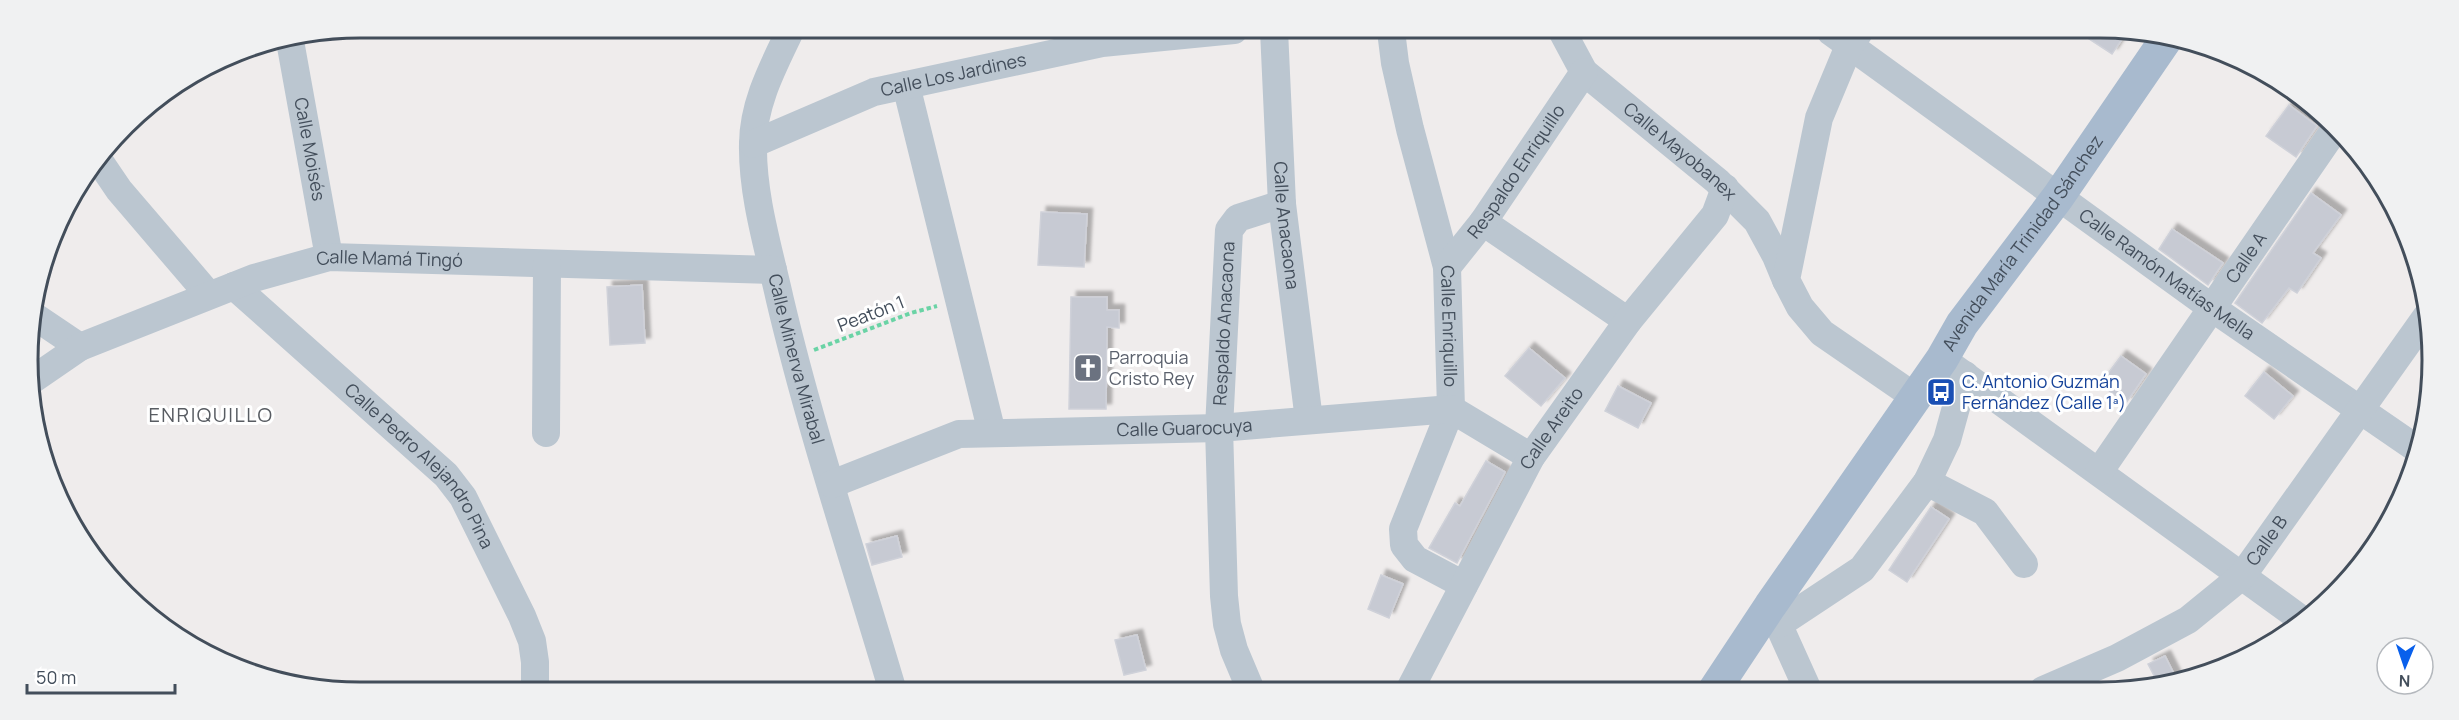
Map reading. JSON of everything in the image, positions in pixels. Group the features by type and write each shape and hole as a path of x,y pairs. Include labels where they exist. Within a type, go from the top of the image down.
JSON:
{"main road":[{"name":"Avenida María Trinidad Sánchez","path":"1721,682 1774,615 1916,397 1953,367 1962,324 2058,197 2163,44"}],"street":[{"name":"Calle Minerva Mirabal","path":"786,38 765,84 754,123 756,183 773,270 794,358 890,682"},
{"name":"Calle Los Jardines","path":"753,144 874,92 1102,44 1159,38"},
{"name":"Calle Anacaona","path":"1274,38 1282,204 1309,420"},
{"name":"Calle Enriquillo","path":"1392,38 1395,63 1410,129 1447,267 1451,409 1403,529 1404,544 1414,559 1464,585"},
{"name":"Calle Mayobanex","path":"1566,38 1584,72 1725,188 1757,220 1800,307 1822,333 1916,397"},
{"path":"1786,280 1819,118 1847,38"},
{"name":"Calle Ramón Matías Mella","path":"1848,38 2058,197 2212,308 2410,445"},
{"name":"Calle Moisés","path":"291,45 329,257"},
{"name":"Respaldo Enriquillo","path":"1447,267 1483,222 1584,72"},
{"path":"906,85 992,433"},
{"name":"Calle A","path":"2099,472 2330,136"},
{"name":"Calle Pedro Alejandro Pina","path":"103,166 118,190 221,290 446,475 464,497 522,616 532,641 536,682"},
{"name":"Calle Areito","path":"1414,682 1531,457 1628,321 1715,216 1725,188"},
{"name":"Respaldo Anacaona","path":"1247,682 1234,650 1227,624 1219,428 1229,230 1238,218 1282,204"},
{"path":"1483,222 1628,321"},
{"name":"Calle Mamá Tingó","path":"38,376 80,347 254,278 329,257 773,270"},
{"path":"546,433 547,264"},
{"path":"40,320 80,347"},
{"name":"Calle B","path":"2062,682 2117,658 2188,620 2242,576 2420,326"},
{"path":"1953,367 2296,615"},
{"path":"1804,682 1774,615 1862,569 1927,482 1947,440 1953,367"},
{"path":"1451,409 1531,457"},
{"name":"Calle Guarocuya","path":"832,484 959,434 1219,428 1451,409"},
{"path":"1927,482 1985,512 2024,564"}],"path":[{"name":"Peatón 1","path":"794,358 911,313 959,300"}],"building":[{"path":"2088,38 2123,38 2112,54"},
{"path":"2289,105 2317,126 2296,157 2266,136"},
{"path":"2311,193 2341,215 2313,253 2321,258 2297,293 2289,288 2262,323 2235,303"},
{"path":"1041,212 1087,214 1084,267 1038,265"},
{"path":"2172,229 2223,263 2208,285 2159,249"},
{"path":"642,285 645,343 610,345 607,287"},
{"name":"Parroquia Cristo Rey","path":"1071,297 1107,297 1107,310 1119,310 1119,328 1107,327 1106,409 1069,409"},
{"path":"1529,348 1565,378 1541,406 1505,376"},
{"path":"2121,356 2146,374 2126,403 2100,384"},
{"path":"2264,372 2293,396 2274,419 2245,396"},
{"path":"1618,386 1651,403 1638,428 1605,411"},
{"path":"1486,461 1505,472 1457,563 1429,548 1455,503 1460,506"},
{"path":"1931,507 1949,519 1907,582 1889,570"},
{"path":"897,536 902,557 872,565 866,544"},
{"path":"1381,575 1403,584 1389,618 1368,609"},
{"path":"1137,635 1146,670 1124,675 1115,640"},
{"path":"2165,656 2174,674 2155,677 2148,664"}],"place":[{"name":"Parroquia Cristo Rey","path":"1088,368"},
{"name":"C. Antonio Guzmán Fernández (Calle 1ª)","path":"1941,392"}],"district":[{"name":"ENRIQUILLO","path":"211,415"}]}
